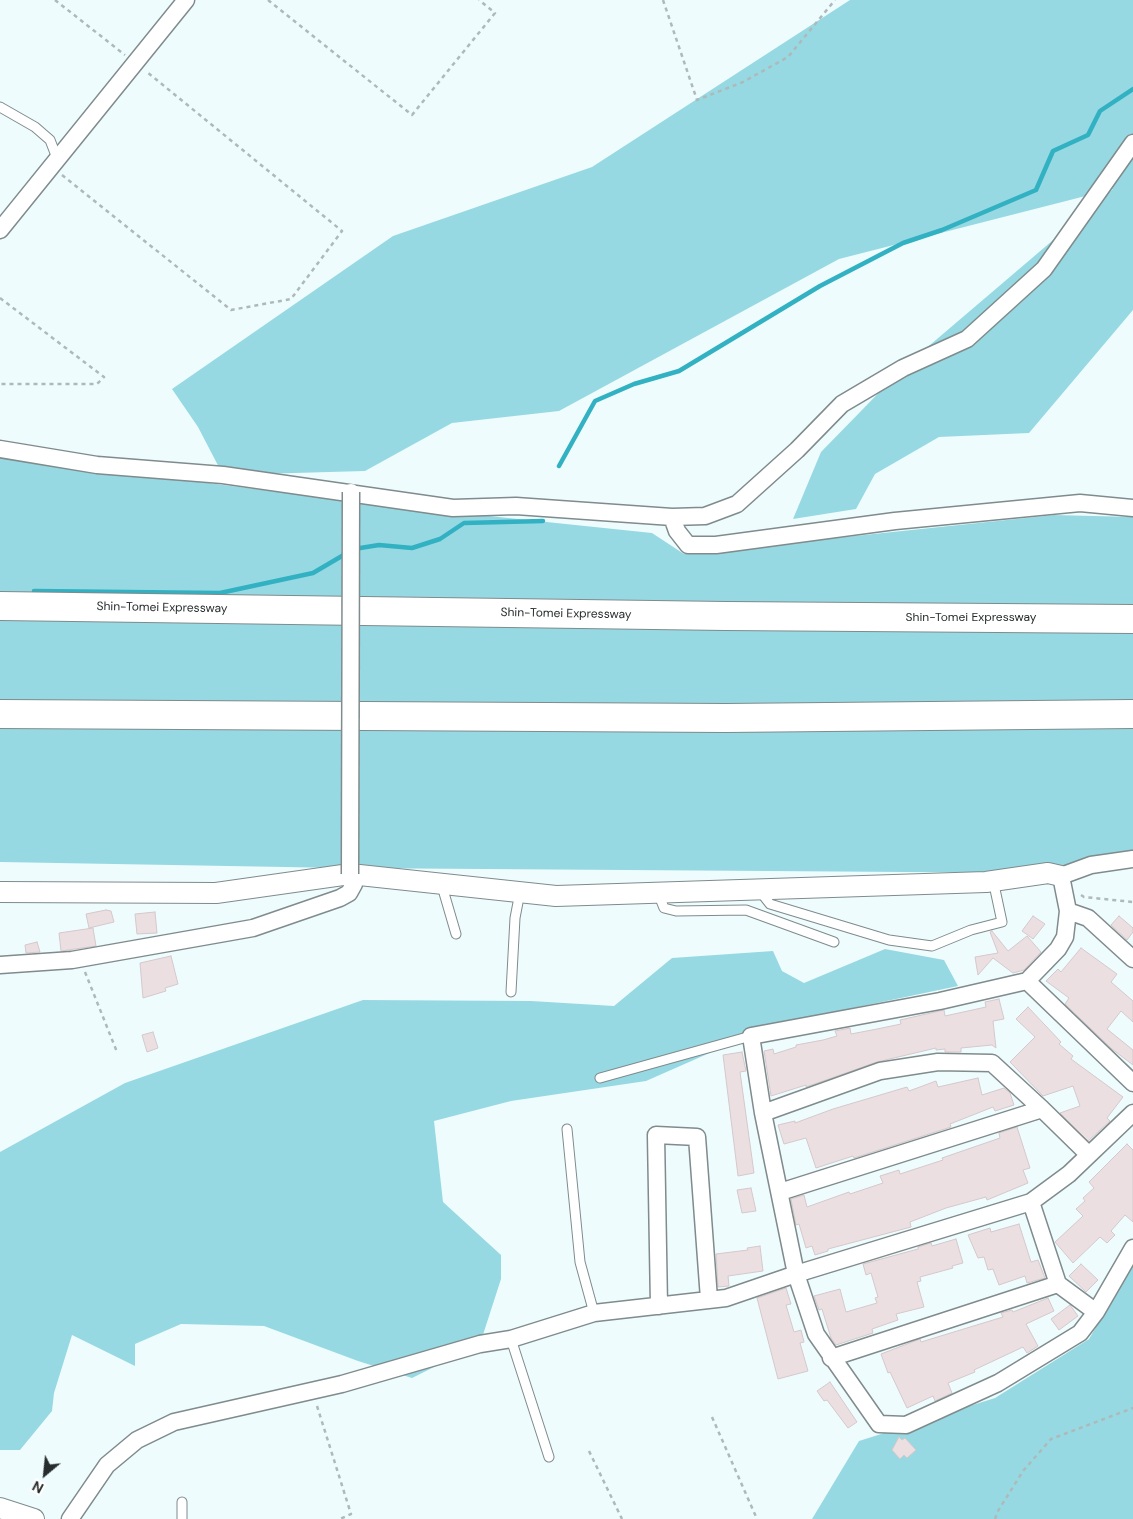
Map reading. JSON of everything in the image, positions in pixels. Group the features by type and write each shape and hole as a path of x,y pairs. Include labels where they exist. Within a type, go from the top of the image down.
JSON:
{"highway":[{"name":"Shin-Tomei Expressway","path":"0,606 736,616 1133,619"},
{"path":"0,714 716,718 1133,714"}],"street":[{"path":"0,230 186,0"},
{"path":"0,449 97,465 223,474 453,508 516,506 672,517 705,516 737,504 797,450 842,404 903,368 967,339 1044,269 1133,143"},
{"path":"0,966 80,958 253,928 340,898 349,893 354,884 350,874 351,492"},
{"path":"672,517 677,531 688,545 716,545 895,521 1080,503 1133,508"},
{"path":"0,892 216,893 350,874 556,896 993,880 1048,872 1061,876 1091,865 1133,859"},
{"path":"1061,876 1068,911 1065,937 1058,949 1027,981 940,1001 751,1036 763,1113 796,1274 816,1334 879,1424 906,1425 998,1383 1080,1333 1096,1312 1133,1248"},
{"path":"1068,911 1088,918 1133,959"},
{"path":"1027,981 1133,1083"},
{"path":"763,1113 880,1071 938,1062 992,1063 1089,1155"},
{"path":"780,1192 1042,1109"},
{"path":"70,1519 107,1465 137,1440 174,1422 312,1390 480,1344 511,1338 594,1313 726,1298 796,1274 1030,1202 1069,1174 1133,1113"},
{"path":"659,1306 656,1135 697,1137 709,1299"},
{"path":"1030,1202 1058,1284 1096,1312"},
{"path":"831,1358 1058,1284"},
{"path":"0,1508 34,1519"}],"lane":[{"path":"0,107 35,127 50,140 54,162"},
{"path":"759,889 770,904 889,940 932,946 971,930 1002,922 993,880"},
{"path":"444,884 444,893 456,934"},
{"path":"511,992 515,918 520,892"},
{"path":"658,893 664,908 676,911 746,910 834,942"},
{"path":"600,1078 751,1036"},
{"path":"567,1129 580,1262 594,1313"},
{"path":"511,1338 549,1457"},
{"path":"182,1502 182,1519"}],"path":[{"path":"54,162 231,310 291,299 342,231 135,62 55,0"},
{"path":"268,0 412,115 495,13 479,0"},
{"path":"663,0 697,100 743,82 788,57 835,0"},
{"path":"0,298 104,377 97,384 0,384"},
{"path":"1061,876 1084,898 1133,902"},
{"path":"80,958 117,1052"},
{"path":"312,1390 351,1514 340,1519"},
{"path":"995,1519 1023,1471 1051,1439 1133,1408"},
{"path":"712,1417 757,1519"},
{"path":"589,1451 622,1519"}],"shaded area":[{"path":"850,0 1133,0 1133,310 1029,433 939,437 875,474 856,509 793,519 821,452 903,368 1113,189 839,259 559,411 452,423 365,471 223,475 198,427 172,389 393,236 592,167"},
{"path":"0,456 355,502 652,533 684,554 1054,515 1133,517 1133,861 1048,873 342,868 0,862"},
{"path":"885,949 944,960 958,986 853,1008 730,1044 646,1081 511,1101 434,1121 443,1202 501,1255 501,1279 480,1344 412,1378 358,1361 264,1326 181,1324 135,1344 135,1366 72,1335 54,1393 52,1411 20,1450 0,1450 0,1152 125,1083 363,1000 531,1001 614,1006 672,958 773,951 782,971 804,983"},
{"path":"1133,1264 1133,1519 812,1519 859,1441 995,1398 1089,1339"}],"building":[{"path":"106,910 111,911 114,922 89,928 86,914"},
{"path":"155,912 157,933 137,934 135,914"},
{"path":"1033,916 1045,924 1033,939 1022,931"},
{"path":"1119,916 1133,928 1133,932 1127,940 1111,925"},
{"path":"93,928 96,946 61,951 59,933"},
{"path":"992,931 1008,951 1027,936 1041,952 1024,970 1013,973 993,958 978,975 975,957 998,953 990,932"},
{"path":"37,942 40,952 26,953 25,945"},
{"path":"1081,948 1117,974 1111,982 1133,1001 1133,1022 1121,1011 1107,1029 1133,1050 1133,1065 1112,1049 1065,1004 1069,998 1046,981 1058,969 1061,972"},
{"path":"171,956 178,984 165,988 166,991 143,998 140,963"},
{"path":"999,999 1004,1019 993,1021 996,1048 992,1045 961,1048 961,1052 945,1052 945,1049 936,1050 936,1048 877,1062 806,1087 806,1085 771,1096 764,1051 773,1049 774,1054 796,1047 796,1045 837,1036 835,1031 850,1028 851,1034 877,1029 901,1024 900,1020 944,1010 945,1016 986,1007 985,1002"},
{"path":"1028,1007 1061,1042 1059,1044 1073,1056 1071,1059 1123,1097 1107,1118 1110,1121 1088,1141 1060,1113 1080,1106 1073,1086 1043,1096 1010,1062 1035,1037 1016,1019"},
{"path":"153,1032 158,1048 147,1052 142,1035"},
{"path":"742,1052 746,1071 740,1072 754,1173 738,1176 723,1055"},
{"path":"978,1078 982,1095 1004,1088 1010,1093 1014,1105 995,1111 993,1107 950,1124 951,1127 816,1168 806,1138 784,1144 778,1125 795,1121 795,1123 833,1109 907,1087 909,1091 936,1081 938,1087"},
{"path":"1017,1127 1030,1168 1023,1170 1028,1183 987,1200 986,1197 946,1208 910,1222 911,1227 828,1249 828,1251 815,1255 812,1246 806,1248 799,1224 796,1225 791,1199 804,1195 807,1207 849,1192 850,1194 883,1183 880,1176 899,1170 900,1174 943,1160 942,1158 1000,1138 999,1133"},
{"path":"1127,1144 1133,1150 1133,1222 1125,1215 1111,1231 1115,1235 1107,1243 1100,1237 1073,1263 1055,1242 1083,1216 1076,1209 1085,1201 1083,1198 1094,1188 1089,1182"},
{"path":"751,1188 756,1211 742,1213 737,1190"},
{"path":"1019,1224 1031,1262 1038,1260 1045,1278 1027,1283 1025,1276 999,1285 993,1269 988,1270 984,1257 978,1258 968,1235 990,1228 991,1232"},
{"path":"956,1239 963,1263 952,1266 953,1268 920,1277 921,1281 917,1282 924,1307 896,1314 898,1320 872,1329 873,1333 836,1345 831,1338 822,1309 819,1310 814,1296 840,1289 846,1312 877,1303 875,1298 878,1297 871,1273 866,1275 863,1264 918,1249 918,1247 931,1243 932,1246"},
{"path":"760,1246 763,1271 728,1276 729,1286 718,1287 716,1254 748,1250 747,1248"},
{"path":"1081,1264 1098,1280 1086,1292 1069,1276"},
{"path":"786,1288 791,1304 786,1305 794,1332 801,1330 804,1342 800,1343 808,1371 778,1379 757,1298"},
{"path":"1048,1298 1054,1311 1026,1324 1038,1346 1027,1353 1023,1347 974,1370 975,1372 948,1383 952,1393 935,1401 933,1396 907,1408 890,1372 888,1373 881,1354 920,1339 921,1342 1003,1317 1001,1313 1012,1310 1013,1312"},
{"path":"1070,1305 1078,1316 1059,1330 1051,1319"},
{"path":"830,1382 857,1422 848,1428 827,1400 824,1401 817,1391"},
{"path":"899,1437 902,1440 905,1438 916,1450 907,1458 904,1455 900,1459 892,1450"}],"waterway":[{"path":"559,466 595,401 634,384 679,371 820,286 903,243 942,230 1036,190 1053,151 1088,135 1100,111 1133,89"},
{"path":"354,549 379,545 412,548 440,539 464,523 543,521"},
{"path":"34,591 220,593 313,573 347,553"}]}
